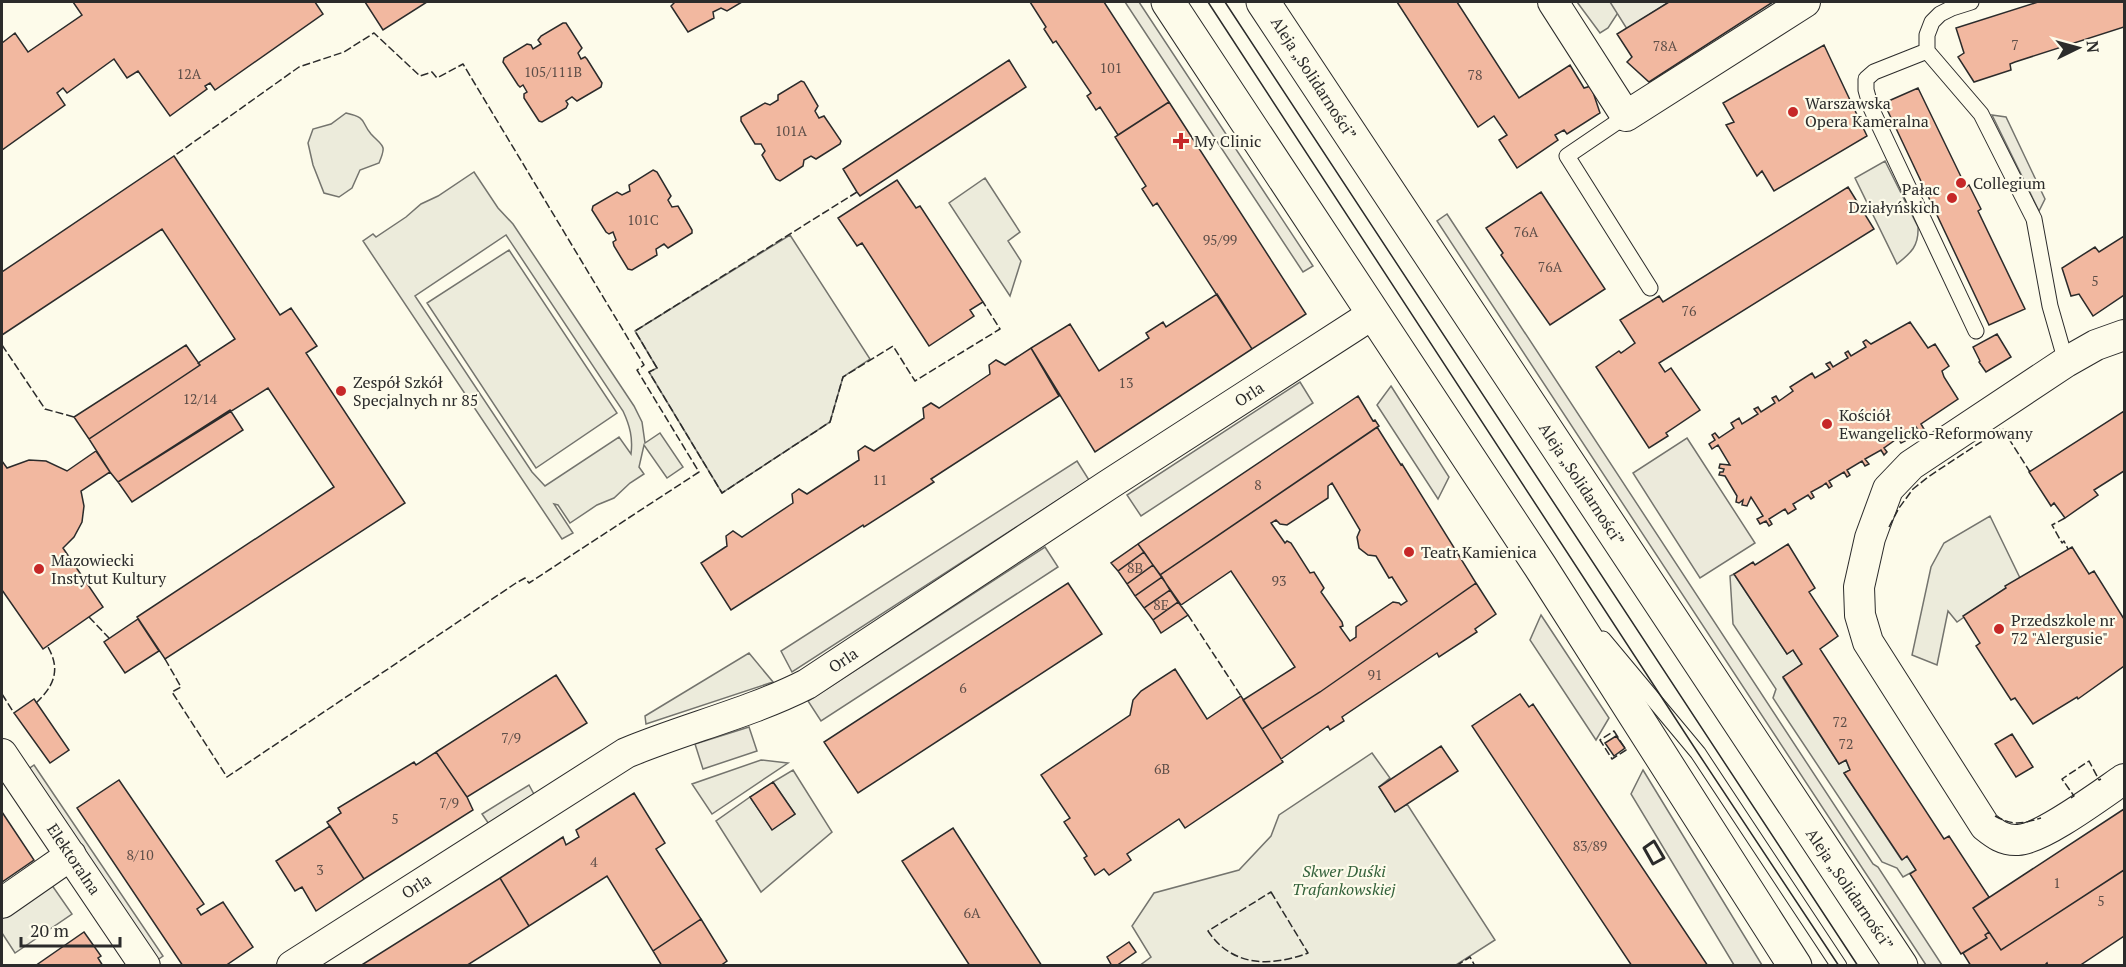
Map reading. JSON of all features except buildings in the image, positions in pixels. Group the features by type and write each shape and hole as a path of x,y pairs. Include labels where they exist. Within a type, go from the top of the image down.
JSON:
{"main road":[{"path":"1168,2 1540,566 1796,966"},
{"name":"Aleja „Solidarności”","path":"1263,2 1901,966"}],"street":[{"path":"1553,2 1626,116 1805,2"},
{"name":"Orla","path":"292,966 626,753 764,704 807,684 1108,485 1373,314"},
{"path":"2124,335 2097,345 2066,362 1911,465 1888,489 1870,538 1859,587 1860,615 1868,642 1985,826 1998,837 2019,840 2040,834 2124,779"},
{"name":"Elektoralna","path":"2,754 145,966"},
{"path":"2,903 71,855"}],"lane":[{"path":"1971,2 1940,14 1932,22 1927,35 1927,51 1981,114 2034,219 2050,306 2066,362"},
{"path":"1927,51 1874,72 1866,79 1866,90 1871,108 1976,331"},
{"path":"1626,116 1567,156 1650,288"},
{"path":"1540,566 1698,753 1839,966"},
{"path":"1837,871 1885,966"}],"green space":[{"path":"1577,2 1625,2 1608,28 1600,33"},
{"path":"346,113 363,120 371,134 383,146 383,152 379,163 360,170 352,188 339,197 324,193 313,165 308,143 313,129 331,124"},
{"path":"1885,161 1918,227 1913,249 1897,264 1855,178"},
{"path":"474,172 498,208 513,224 634,406 642,422 645,443 660,433 683,467 667,478 644,445 639,467 644,474 614,498 597,505 570,523 558,505 554,504 573,533 562,539 363,241 373,234 376,237 421,204 438,196","holes":["506,235 623,411 630,432 631,454 619,437 545,486 532,472 415,296"]},
{"path":"985,178 1020,232 1008,241 1021,261 1010,296 949,203"},
{"path":"790,235 870,359 843,377 830,422 722,493 649,372 657,368 635,331"},
{"path":"509,250 617,413 536,468 427,303"},
{"path":"1990,516 2020,578 1957,622 1948,611 1937,665 1912,655 1931,567 1944,543"},
{"path":"1734,574 1787,654 1793,650 1802,664 1783,678 1839,764 1846,760 1850,770 1844,773 1901,859 1907,856 1916,870 1903,877 1897,868 1882,862 1773,698 1776,689 1733,624 1730,576"},
{"path":"749,653 773,682 646,724 645,716"},
{"name":"Skwer Duśki Trafankowskiej","path":"1372,753 1390,778 1379,787 1395,811 1407,804 1495,940 1456,965 1139,966 1151,957 1132,926 1154,893 1239,870 1271,836 1279,815"},
{"path":"761,760 788,763 712,814 692,784"},
{"path":"793,770 832,832 761,892 716,821 750,797 772,829 795,814 773,782"},
{"path":"49,881 72,914 15,953 2,933 2,914"}],"shaded area":[{"path":"1125,2 1139,2 1313,266 1303,272"},
{"path":"1610,2 1669,2 1627,29"},
{"path":"1992,115 2006,117 2045,199 2039,211"},
{"path":"1447,214 1873,864 1878,867 1942,965 1926,965 1437,221"},
{"path":"1300,382 1313,403 1141,516 1127,495"},
{"path":"1391,386 1449,477 1438,499 1377,405"},
{"path":"1687,438 1755,543 1700,578 1633,473"},
{"path":"1077,461 1089,480 792,672 781,651"},
{"path":"1045,547 1058,567 821,721 808,701"},
{"path":"1541,615 1609,718 1596,740 1530,640"},
{"path":"749,727 757,751 703,769 695,744"},
{"path":"34,765 163,956 156,961 27,770"},
{"path":"1643,770 1762,965 1734,965 1631,794"},
{"path":"529,785 536,798 491,827 482,814"}],"tram line":[{"path":"1208,2 1839,966"},
{"path":"1225,2 1858,966"}],"fence":[{"path":"165,659 181,687 172,692 227,777 516,583 525,578 529,583 699,472 637,370 644,365 463,64 437,78 432,72 420,76 374,33 344,52 299,67 174,156"},
{"path":"857,192 635,331 657,368 649,372 722,493 830,422 843,377 893,346 915,381 1000,329 983,302"},
{"path":"2,345 45,409 74,417"},
{"path":"1889,527 1913,489 2002,428 2030,472"},
{"path":"2065,518 2052,525 2068,549"},
{"path":"1188,615 1241,696"},
{"path":"89,617 109,638"},
{"path":"36,703 54,677 54,663 48,647"},
{"path":"2,694 14,713"},
{"path":"1614,731 1626,750 1612,759 1600,740 1614,731"},
{"path":"2071,798 2074,796 2062,779 2089,761 2099,780 2101,779"},
{"path":"1995,816 2018,823 2041,818"},
{"path":"1271,892 1308,953 1280,961 1253,961 1229,952 1208,931 1271,892"},
{"path":"1456,966 1470,957 1475,966"}],"wall":[{"path":"1654,841 1664,858 1653,864 1644,848 1654,841"}],"place":[{"name":"Warszawska Opera Kameralna","path":"1793,112"},
{"name":"My Clinic","path":"1181,141"},
{"name":"Collegium","path":"1961,183"},
{"name":"Pałac Działyńskich","path":"1952,198"},
{"name":"Zespół Szkół Specjalnych nr 85","path":"341,391"},
{"name":"Kościół Ewangelicko-Reformowany","path":"1827,424"},
{"name":"Teatr Kamienica","path":"1409,552"},
{"name":"Mazowiecki Instytut Kultury","path":"39,569"},
{"name":"Przedszkole nr 72 \"Alergusie\"","path":"1999,629"}]}
